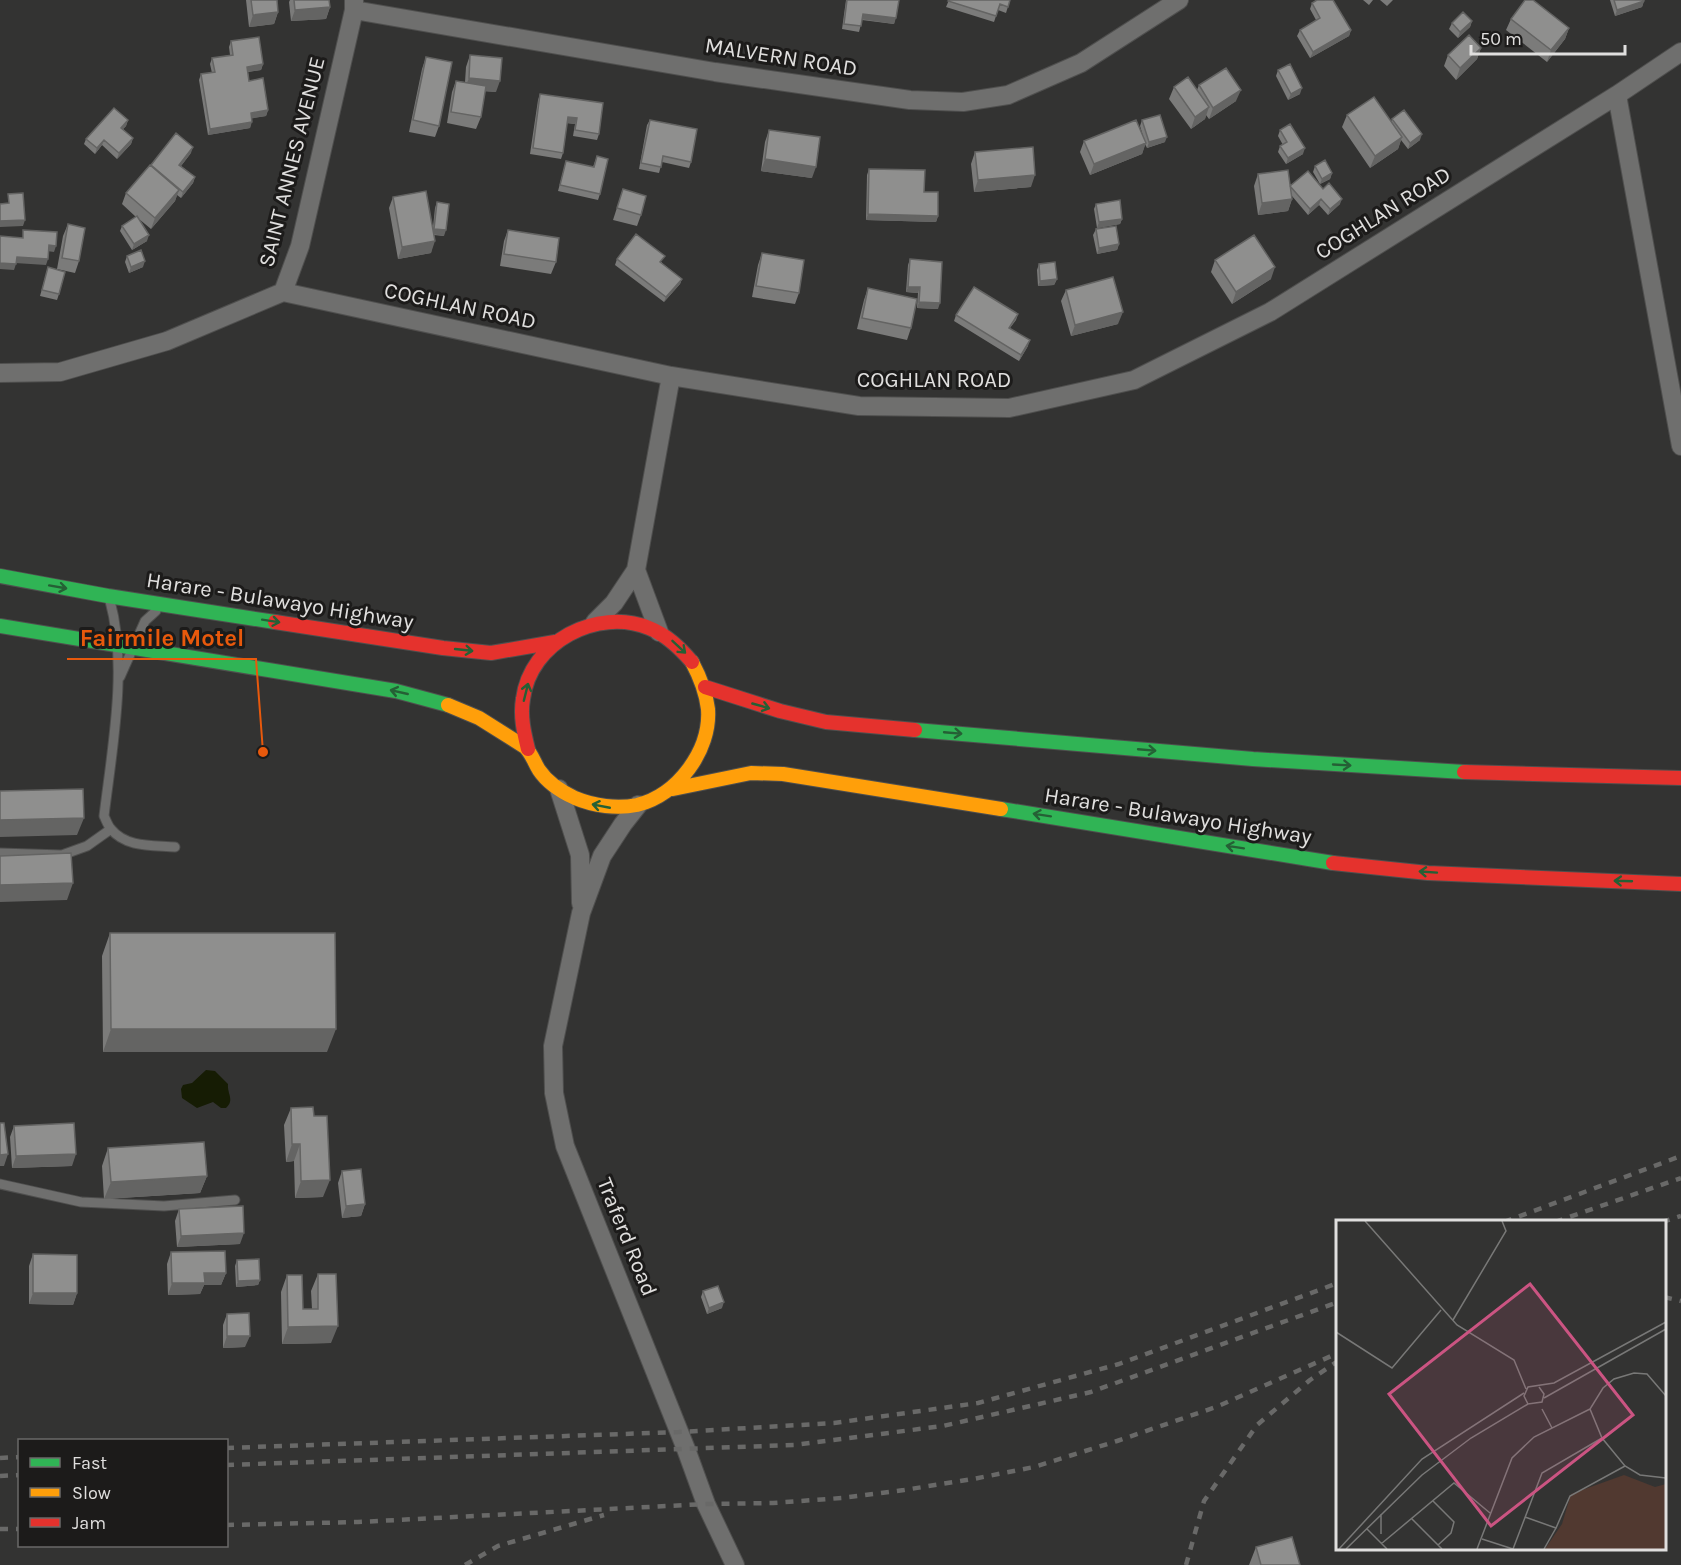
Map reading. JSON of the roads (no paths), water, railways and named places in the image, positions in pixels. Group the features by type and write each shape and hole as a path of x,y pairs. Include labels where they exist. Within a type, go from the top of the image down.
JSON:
{"highway":[{"name":"Harare - Bulawayo Highway","path":"0,576 108,596 443,648 491,653 555,642"},
{"name":"Harare - Bulawayo Highway","path":"673,789 692,768 705,743 709,716 705,687 695,665 679,646 659,632 638,624 616,621 593,623 573,630 555,642 536,664 524,691 522,720 528,749 540,772 559,789 584,802 610,808 638,805 673,789 751,773 783,774 1318,861 1428,873 1681,884"},
{"name":"Harare - Bulawayo Highway","path":"0,626 396,691 450,705 487,723 528,749"},
{"path":"705,687 780,711 826,722 1332,765 1600,778 1681,778"}],"street":[{"name":"MALVERN ROAD","path":"354,5 715,72 910,100 963,102 1008,95 1081,63 1179,0"},
{"name":"SAINT ANNES AVENUE","path":"0,373 60,372 167,341 283,292 300,246 354,5"},
{"name":"COGHLAN ROAD","path":"283,292 671,376 859,406 1010,408 1134,380 1270,312 1617,96 1681,52"},
{"path":"1617,96 1681,446"},
{"path":"593,623 615,603 636,570 671,376"},
{"path":"636,570 659,632"},
{"name":"Traferd Road","path":"559,789 579,855 581,914"},
{"name":"Traferd Road","path":"638,805 602,856 581,914 553,1046 554,1093 565,1146 687,1449 706,1504 735,1565"}],"lane":[{"path":"108,596 115,618 119,680 104,816 111,830 127,841 176,846"},
{"path":"119,680 145,621 163,604"},
{"path":"0,853 62,855 87,846 111,830"},
{"path":"0,1184 81,1202 164,1206 235,1200"}],"railway":[{"path":"1509,1220 1681,1156"},
{"path":"1561,1220 1681,1178"},
{"path":"1666,1221 1681,1216"},
{"path":"228,1448 679,1432 834,1423 978,1403 1119,1364 1336,1284"},
{"path":"1666,1297 1681,1301"},
{"path":"228,1465 794,1445 943,1426 1091,1392 1336,1303"},
{"path":"228,1525 358,1522 706,1504 773,1503 842,1498 904,1490 1034,1467 1117,1441 1216,1407 1336,1354"},
{"path":"1186,1565 1204,1501 1257,1425 1310,1380 1336,1362"},
{"path":"0,1458 18,1457"},
{"path":"0,1476 18,1475"},
{"path":"465,1565 498,1546 604,1515"},
{"path":"0,1529 18,1529"}],"place":[{"name":"Fairmile Motel","path":"263,752"}]}
